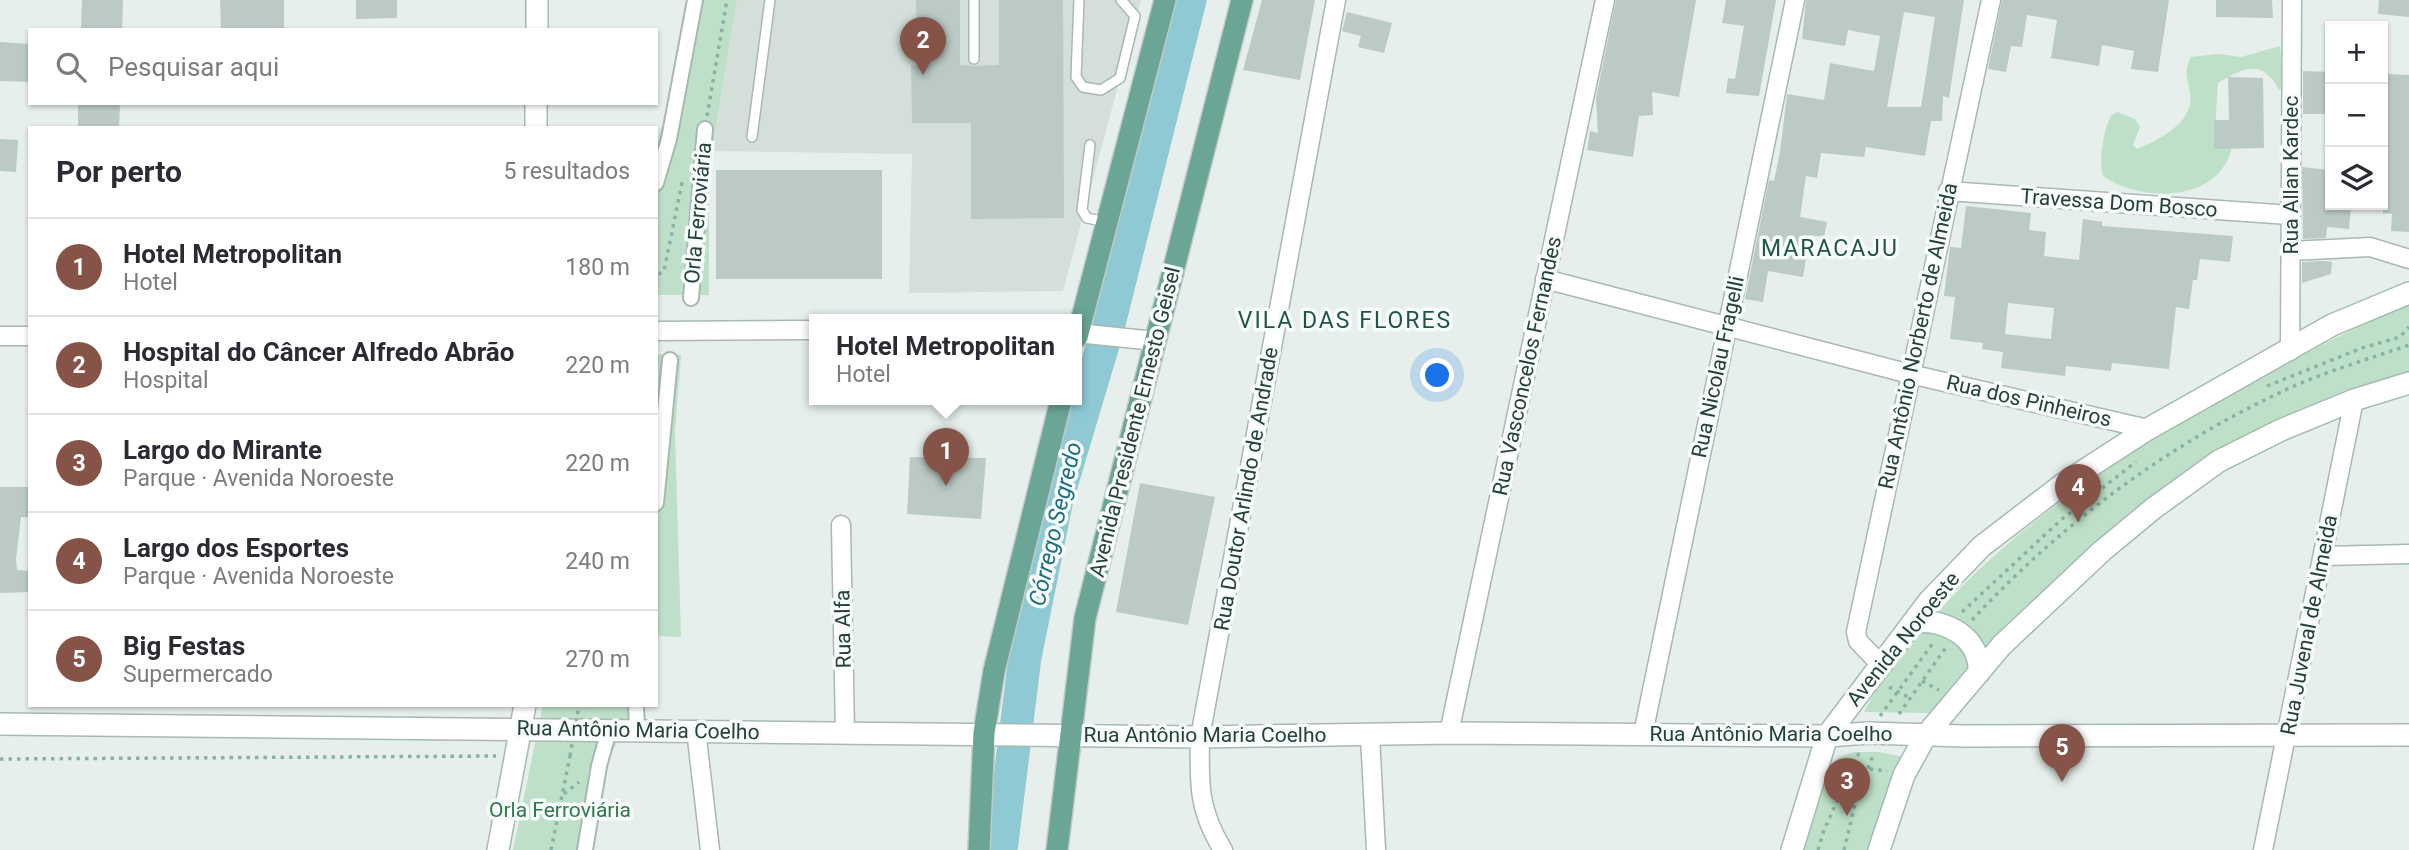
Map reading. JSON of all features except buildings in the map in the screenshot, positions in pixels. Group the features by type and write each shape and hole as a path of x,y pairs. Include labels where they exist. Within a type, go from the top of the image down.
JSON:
{"main road":[{"path":"1082,330 1165,0"},
{"name":"Avenida Presidente Ernesto Geisel","path":"1057,850 1060,734 1085,618 1147,341 1242,0"},
{"path":"979,850 984,733 1007,612 1060,405"}],"street":[{"path":"537,0 537,28"},
{"name":"Orla Ferroviária","path":"658,176 669,139 695,0"},
{"name":"Rua Doutor Arlindo de Andrade","path":"1223,850 1207,825 1199,782 1200,737 1336,0"},
{"name":"Rua Vasconcelos Fernandes","path":"1450,733 1605,0"},
{"name":"Rua Nicolau Fragelli","path":"1643,734 1796,0"},
{"name":"Rua Antônio Norberto de Almeida","path":"1880,664 1858,641 1856,632 1948,191 1991,0"},
{"name":"Rua Allan Kardec","path":"2290,351 2292,0"},
{"path":"536,105 536,126"},
{"name":"Orla Ferroviária","path":"691,298 705,129"},
{"name":"Travessa Dom Bosco","path":"1948,191 2290,215"},
{"path":"2291,251 2370,247 2409,259"},
{"name":"Rua dos Pinheiros","path":"1545,279 1910,374 2148,429"},
{"name":"Avenida Noroeste","path":"1792,850 1828,736 1929,601 1982,546 2063,484 2148,429 2332,325 2409,293"},
{"path":"658,331 809,330"},
{"path":"1082,334 1147,341"},
{"path":"0,336 28,336"},
{"path":"658,483 670,360"},
{"path":"1879,850 1904,775 1926,735 1979,673 2056,592 2154,508 2219,461 2281,430 2354,400 2409,383"},
{"name":"Rua Juvenal de Almeida","path":"2263,850 2354,400"},
{"name":"Rua Alfa","path":"841,525 845,733"},
{"path":"2323,556 2409,554"},
{"path":"1913,622 1925,621 1954,632 1977,651 1979,673"},
{"path":"498,850 525,707"},
{"path":"636,707 636,730"},
{"name":"Rua Antônio Maria Coelho","path":"0,724 1200,737 1450,733 1643,734 1828,736 1872,742 1926,735 2409,734"},
{"path":"585,850 599,766 609,730"},
{"path":"696,730 710,850"},
{"path":"1370,736 1376,850"}],"lane":[{"path":"752,137 770,0"},
{"path":"974,0 974,59"},
{"path":"1079,0 1076,77 1083,87 1101,89 1120,78 1130,42 1135,16 1121,0"},
{"path":"1090,145 1082,210 1087,218 1108,222"}],"path":[{"path":"2261,388 2362,348 2400,337 2409,327"},
{"path":"1902,709 1954,632 2103,499 2161,458 2281,391 2409,345"},
{"path":"1818,850 1852,767 1872,742 1897,691 2062,519 2143,457"},
{"path":"1922,681 1940,691"},
{"path":"1880,688 1884,686 1910,698"},
{"path":"551,850 579,707"},
{"path":"1844,850 1857,796 1868,769 1872,742"},
{"path":"0,759 497,756 494,769"},
{"path":"1828,764 1889,772"}],"shaded area":[{"path":"737,0 1141,0 1063,291 909,293 912,154 713,151"}],"green space":[{"path":"687,0 737,0 709,172 709,295 658,295 658,140"},
{"path":"2280,46 2283,88 2279,90 2266,73 2252,69 2236,73 2218,83 2214,148 2232,148 2224,166 2211,179 2195,188 2177,193 2157,194 2119,185 2103,176 2103,145 2112,115 2117,112 2135,119 2140,127 2133,145 2137,149 2173,129 2187,113 2190,94 2187,71 2191,57 2218,54 2241,57"},
{"path":"2409,304 2409,377 2215,454 1930,713 1864,712 1891,670 1942,607 1977,571 2054,507 2095,477 2180,423 2315,348"},
{"path":"658,354 681,355 675,433 681,637 658,638"},
{"name":"Orla Ferroviária","path":"543,707 635,707 605,765 592,850 513,850"},
{"path":"1854,752 1878,752 1905,757 1869,850 1804,850 1828,770 1839,757"}],"waterway":[{"name":"Córrego Segredo","path":"1001,850 1025,657 1057,499 1108,328 1190,0"}],"place":[{"name":"Hospital do Câncer Alfredo Abrão","path":"923,75"},
{"name":"Hotel Metropolitan","path":"946,486"},
{"name":"Largo dos Esportes","path":"2078,522"},
{"name":"Big Festas","path":"2062,782"},
{"name":"Largo do Mirante","path":"1847,816"}],"district":[{"name":"MARACAJU","path":"1830,248"},
{"name":"VILA DAS FLORES","path":"1345,320"}]}
